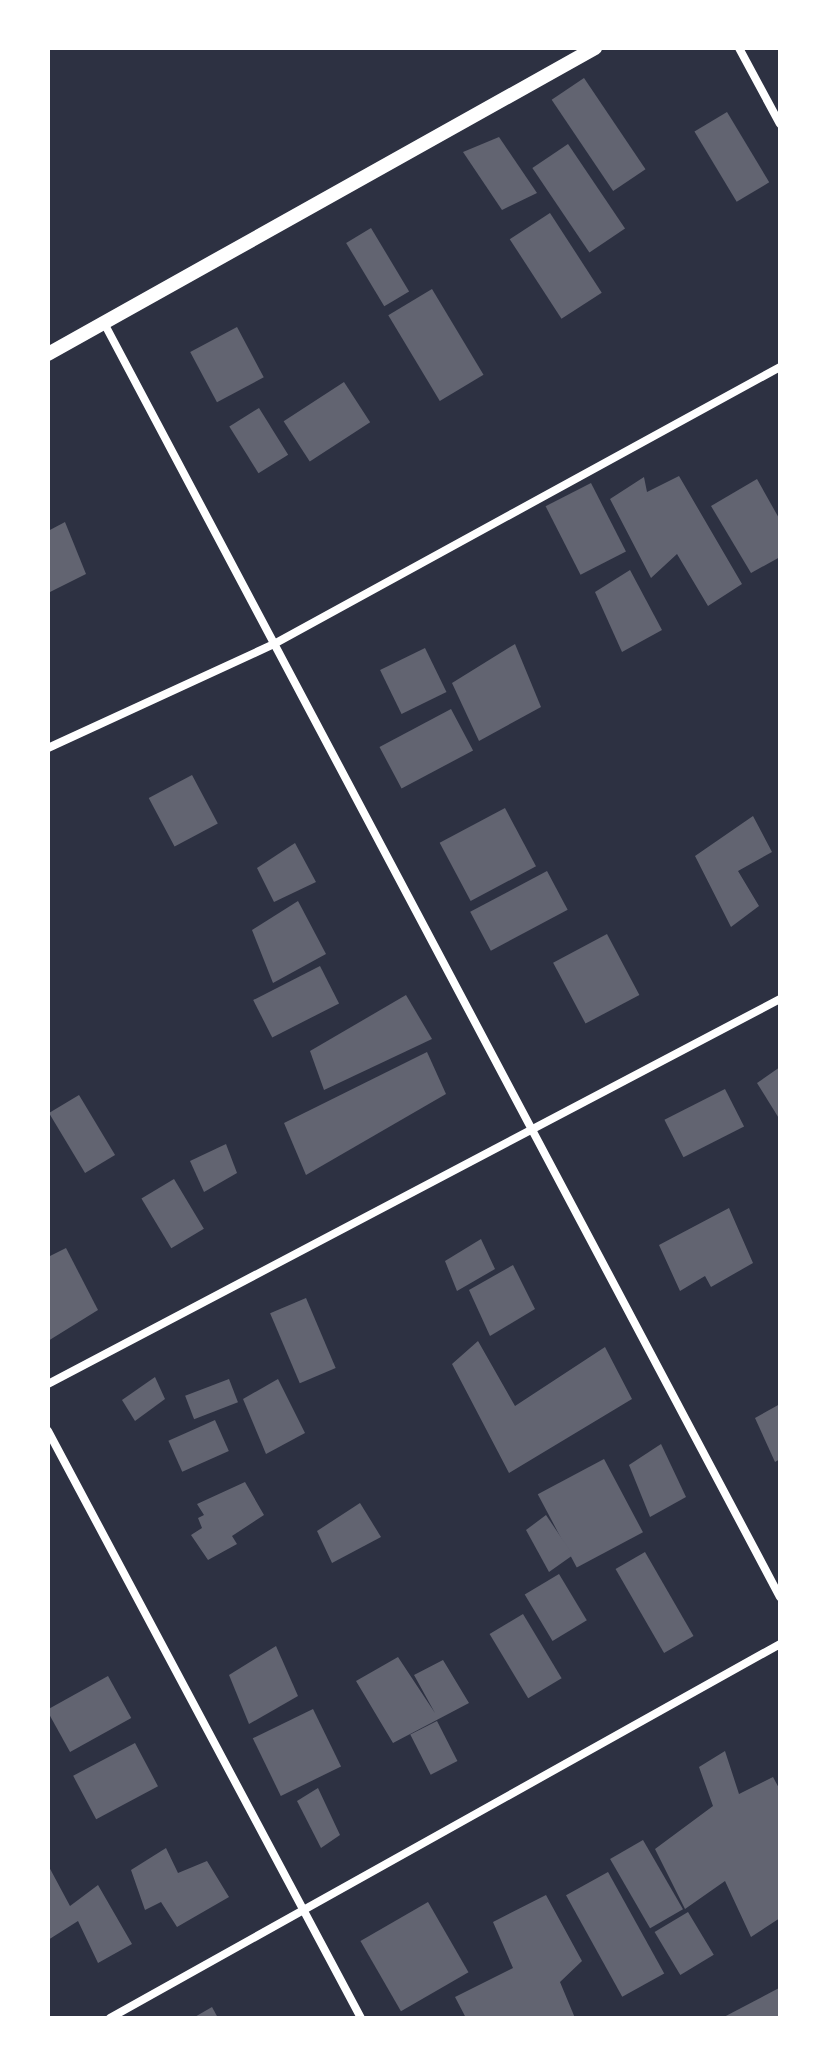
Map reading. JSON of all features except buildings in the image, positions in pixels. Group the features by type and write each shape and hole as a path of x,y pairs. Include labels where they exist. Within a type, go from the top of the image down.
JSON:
{"street":[{"path":"48,354 595,48"},
{"path":"739,48 780,124"},
{"path":"104,323 780,1597"},
{"path":"48,748 274,644 780,367"},
{"path":"48,1384 780,999"},
{"path":"48,1431 361,2018"},
{"path":"110,2018 780,1644"}]}
